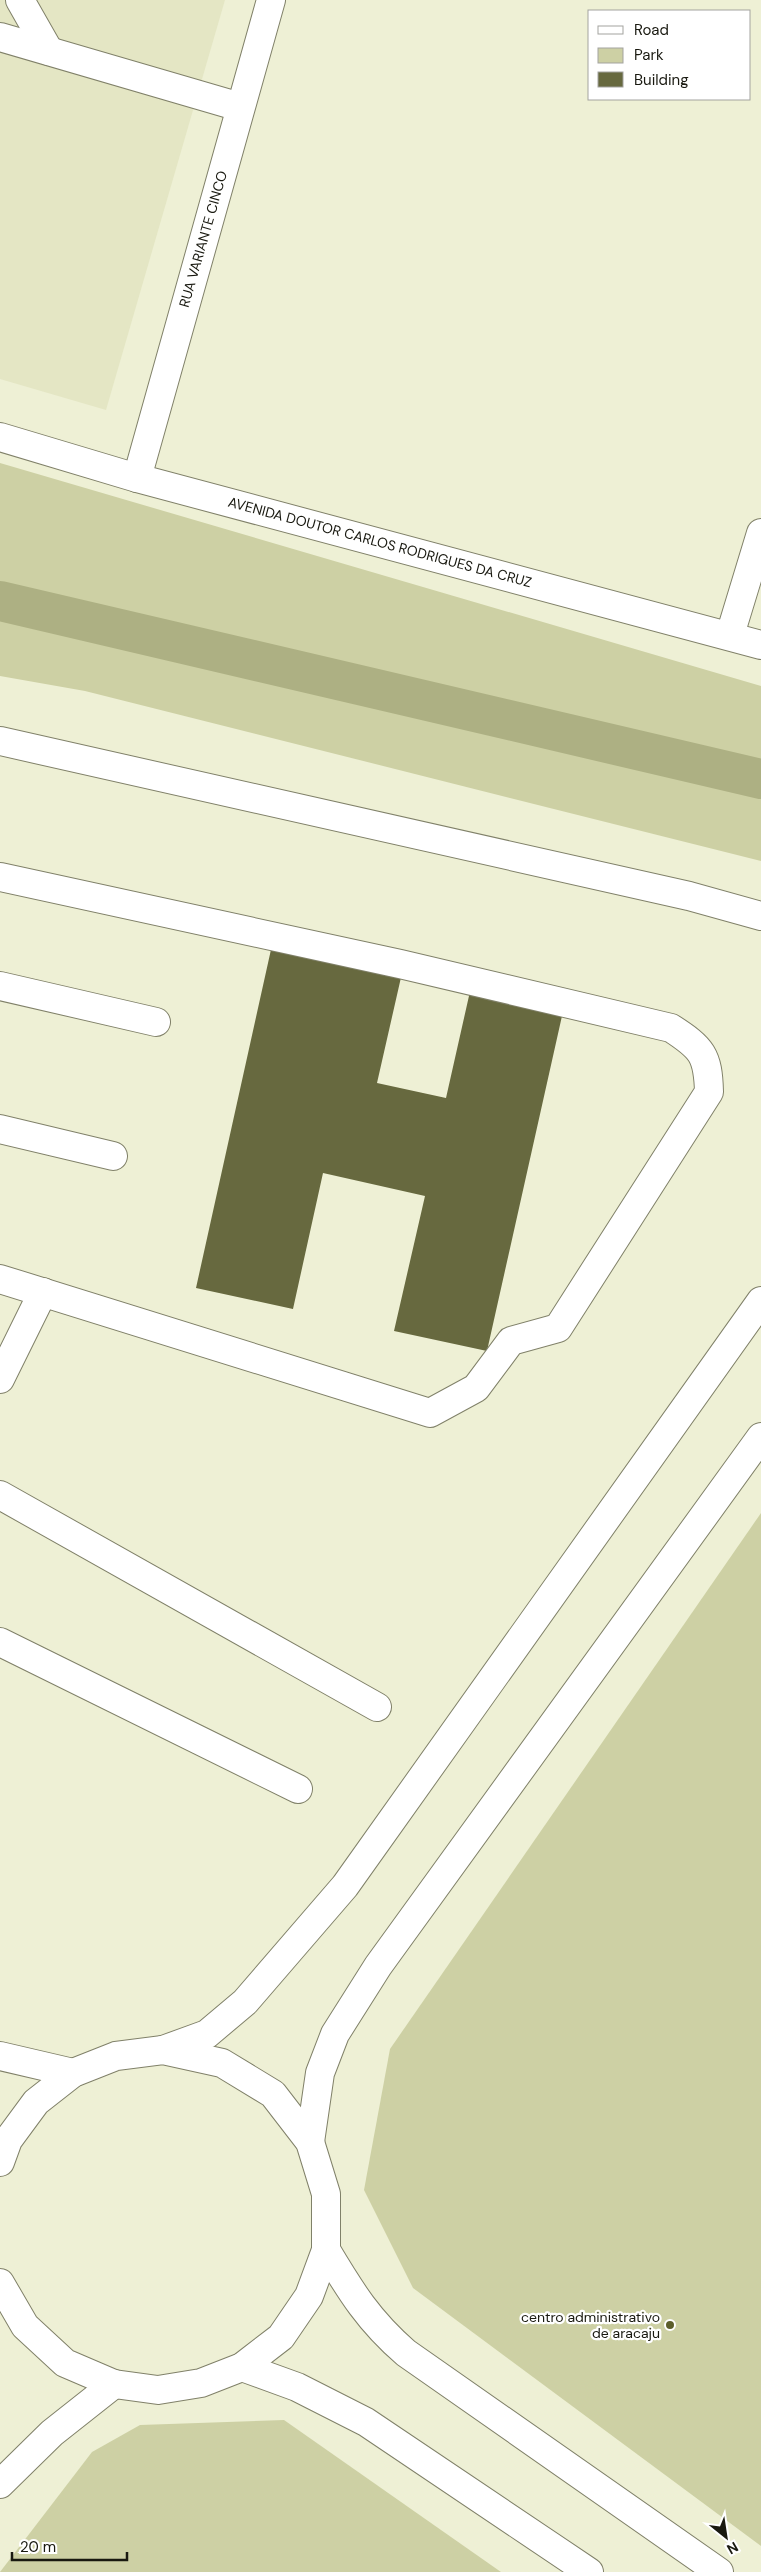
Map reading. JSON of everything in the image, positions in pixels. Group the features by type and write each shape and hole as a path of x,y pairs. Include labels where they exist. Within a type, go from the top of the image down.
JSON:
{"street":[{"path":"20,0 49,51"},
{"name":"RUA VARIANTE CINCO","path":"137,478 271,0"},
{"path":"0,37 240,107"},
{"name":"AVENIDA DOUTOR CARLOS RODRIGUES DA CRUZ","path":"0,437 137,478 730,635 761,645"},
{"path":"730,635 761,533"},
{"path":"0,741 689,896 761,916"},
{"path":"0,877 400,964 671,1028 697,1047 708,1065 709,1092 558,1328 511,1341 476,1388 430,1413 0,1279"},
{"path":"0,986 156,1022"},
{"path":"0,1128 113,1156"},
{"path":"0,1379 43,1292"},
{"path":"0,2162 8,2140 36,2102 73,2073 116,2056 162,2050 207,2034 245,2002 345,1886 761,1301"},
{"path":"310,2142 323,2065 335,2034 378,1966 761,1437"},
{"path":"0,1495 377,1707"},
{"path":"0,1642 298,1789"},
{"path":"0,2283 25,2326 65,2363 114,2384 158,2390 201,2384 242,2367 281,2337 309,2296 326,2250 326,2194 310,2142 273,2094 222,2062 162,2050"},
{"path":"0,2056 73,2073"},
{"path":"326,2250 356,2300 380,2330 406,2354 719,2572"},
{"path":"242,2367 297,2387 366,2422 589,2572"},
{"path":"0,2484 52,2433 114,2384"}],"shaded area":[{"path":"0,0 225,0 106,410 0,379"}],"green space":[{"path":"0,463 761,686 761,861 85,691 0,676"},
{"path":"761,1513 761,2546 413,2288 364,2190 390,2049"},
{"path":"284,2420 501,2572 0,2572 92,2452 140,2425"}],"building":[{"path":"272,945 402,973 377,1083 446,1098 471,987 564,1007 487,1351 394,1331 425,1196 323,1173 293,1309 196,1288"}],"waterway":[{"path":"0,601 761,779"}],"place":[{"name":"centro administrativo de aracaju","path":"670,2325"}]}
